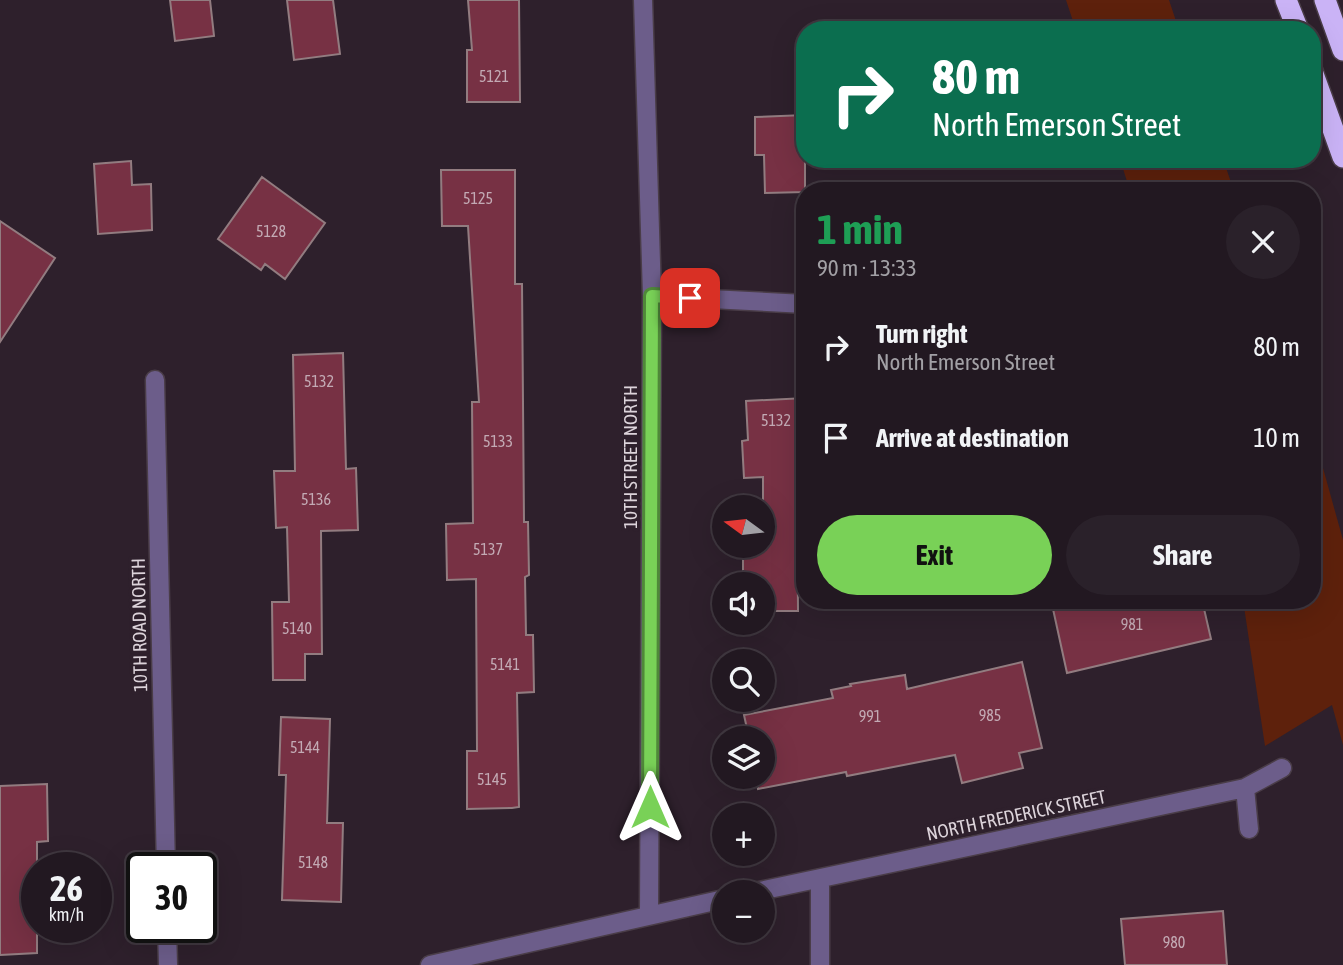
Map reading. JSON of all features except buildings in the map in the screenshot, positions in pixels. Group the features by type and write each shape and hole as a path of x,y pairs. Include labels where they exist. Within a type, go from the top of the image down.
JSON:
{"highway":[{"path":"1286,0 1294,21"},
{"path":"1325,0 1343,50"},
{"path":"1321,96 1343,157"}],"street":[{"name":"10TH STREET NORTH","path":"643,0 652,296 649,915"},
{"path":"652,296 796,304"},
{"name":"10TH ROAD NORTH","path":"155,380 166,852"},
{"name":"NORTH FREDERICK STREET","path":"775,888 1245,788 1282,768"},
{"path":"1245,788 1249,829"},
{"path":"820,878 820,965"},
{"path":"430,965 498,958 649,915 712,902"},
{"path":"167,943 168,965"}],"shaded area":[{"path":"1066,0 1169,0 1176,21 1073,21"},
{"path":"1123,168 1226,168 1231,182 1127,182"},
{"path":"1321,461 1343,540 1343,745 1332,705 1265,746 1244,609 1321,609"}],"route":[{"path":"650,807 652,296 690,298"}]}
